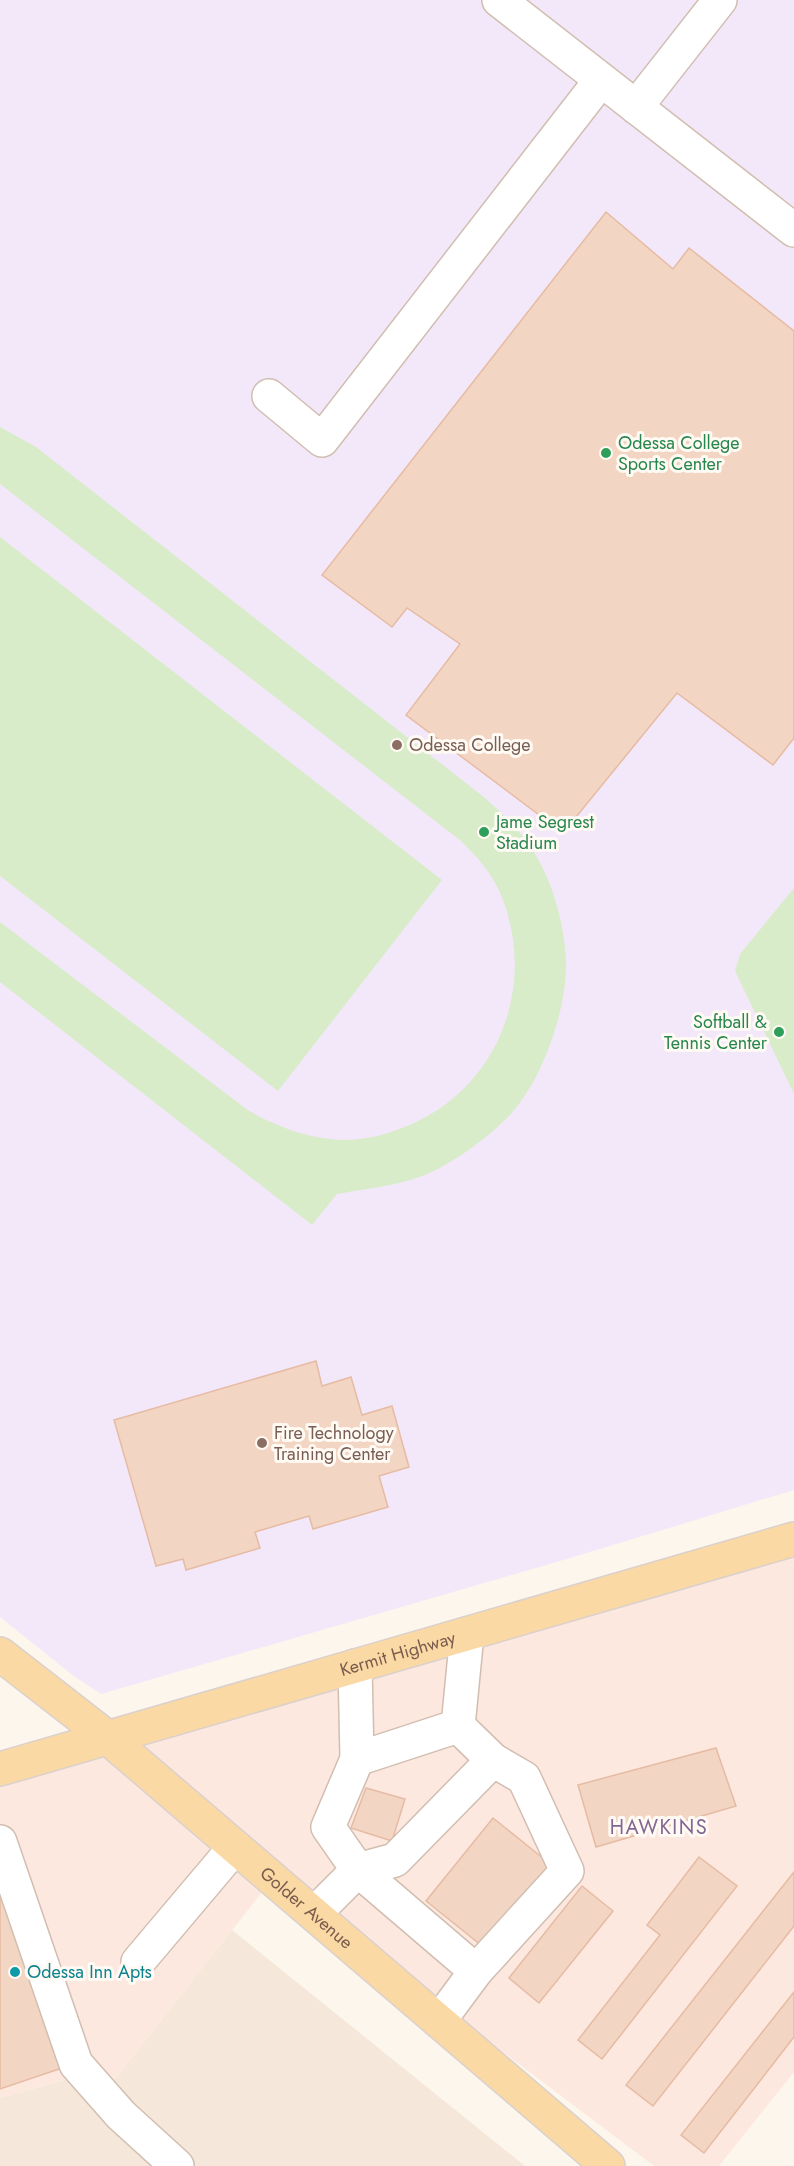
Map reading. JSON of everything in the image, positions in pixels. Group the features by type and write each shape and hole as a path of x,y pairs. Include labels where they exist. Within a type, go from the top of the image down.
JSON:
{"main road":[{"name":"Kermit Highway","path":"0,1769 794,1539"},
{"name":"Golder Avenue","path":"0,1654 108,1738 608,2166"}],"street":[{"path":"499,0 794,230"},
{"path":"636,107 720,0"},
{"path":"269,396 322,440 601,80"},
{"path":"458,1726 467,1634"},
{"path":"355,1666 357,1759 328,1827 358,1870 476,1971"},
{"path":"357,1759 458,1726"},
{"path":"439,2021 476,1971 567,1871 524,1778 493,1760 458,1726"},
{"path":"314,1914 358,1870 395,1860 493,1760"},
{"path":"0,1842 76,2064 121,2115 177,2166"},
{"path":"138,1962 235,1847"}],"shaded area":[{"name":"Odessa College","path":"0,0 794,0 794,1490 567,1559 101,1694 75,1677 0,1617"},
{"path":"794,1539 794,2072 719,2166 654,2166 273,1878 97,2102 74,2077 0,2098 0,1772"},
{"path":"232,1930 525,2166 0,2166 0,2098 75,2077 97,2102"}],"green space":[{"name":"Jame Segrest Stadium","path":"0,427 36,447 485,798 518,830 534,852 552,890 565,945 563,1000 557,1022 542,1065 520,1103 492,1132 447,1164 401,1182 337,1194 312,1225 0,982 0,922 249,1111 299,1133 320,1138 349,1140 385,1134 402,1128 435,1112 462,1090 485,1063 501,1033 511,1000 515,966 512,930 501,895 489,872 467,847 0,484"},
{"path":"0,537 442,880 278,1091 0,876"},
{"name":"Softball & Tennis Center","path":"794,888 794,1094 735,971 740,954"}],"building":[{"name":"Odessa College Sports Center","path":"606,212 673,269 689,248 794,331 794,738 773,765 677,693 563,833 406,715 460,644 407,608 392,627 322,575"},
{"name":"Fire Technology Training Center","path":"316,1361 322,1386 351,1377 362,1415 392,1406 409,1467 379,1476 388,1507 313,1529 309,1516 255,1532 260,1548 186,1570 183,1559 156,1566 114,1420"},
{"path":"716,1748 736,1806 596,1847 578,1785"},
{"path":"366,1788 405,1799 392,1841 351,1828"},
{"path":"493,1818 554,1867 487,1950 426,1901"},
{"path":"699,1857 737,1886 602,2059 578,2040 660,1935 647,1925"},
{"path":"794,1872 794,1926 653,2106 626,2085"},
{"name":"Odessa Inn Apts","path":"0,1876 62,2068 0,2089"},
{"path":"582,1886 613,1911 539,2003 509,1978"},
{"path":"794,1992 794,2037 704,2153 681,2135"}],"place":[{"name":"Odessa College Sports Center","path":"606,453"},
{"name":"Odessa College","path":"397,745"},
{"name":"Jame Segrest Stadium","path":"484,832"},
{"name":"Softball & Tennis Center","path":"779,1032"},
{"name":"Fire Technology Training Center","path":"262,1443"},
{"name":"Odessa Inn Apts","path":"15,1972"}],"district":[{"name":"HAWKINS","path":"659,1827"}]}
